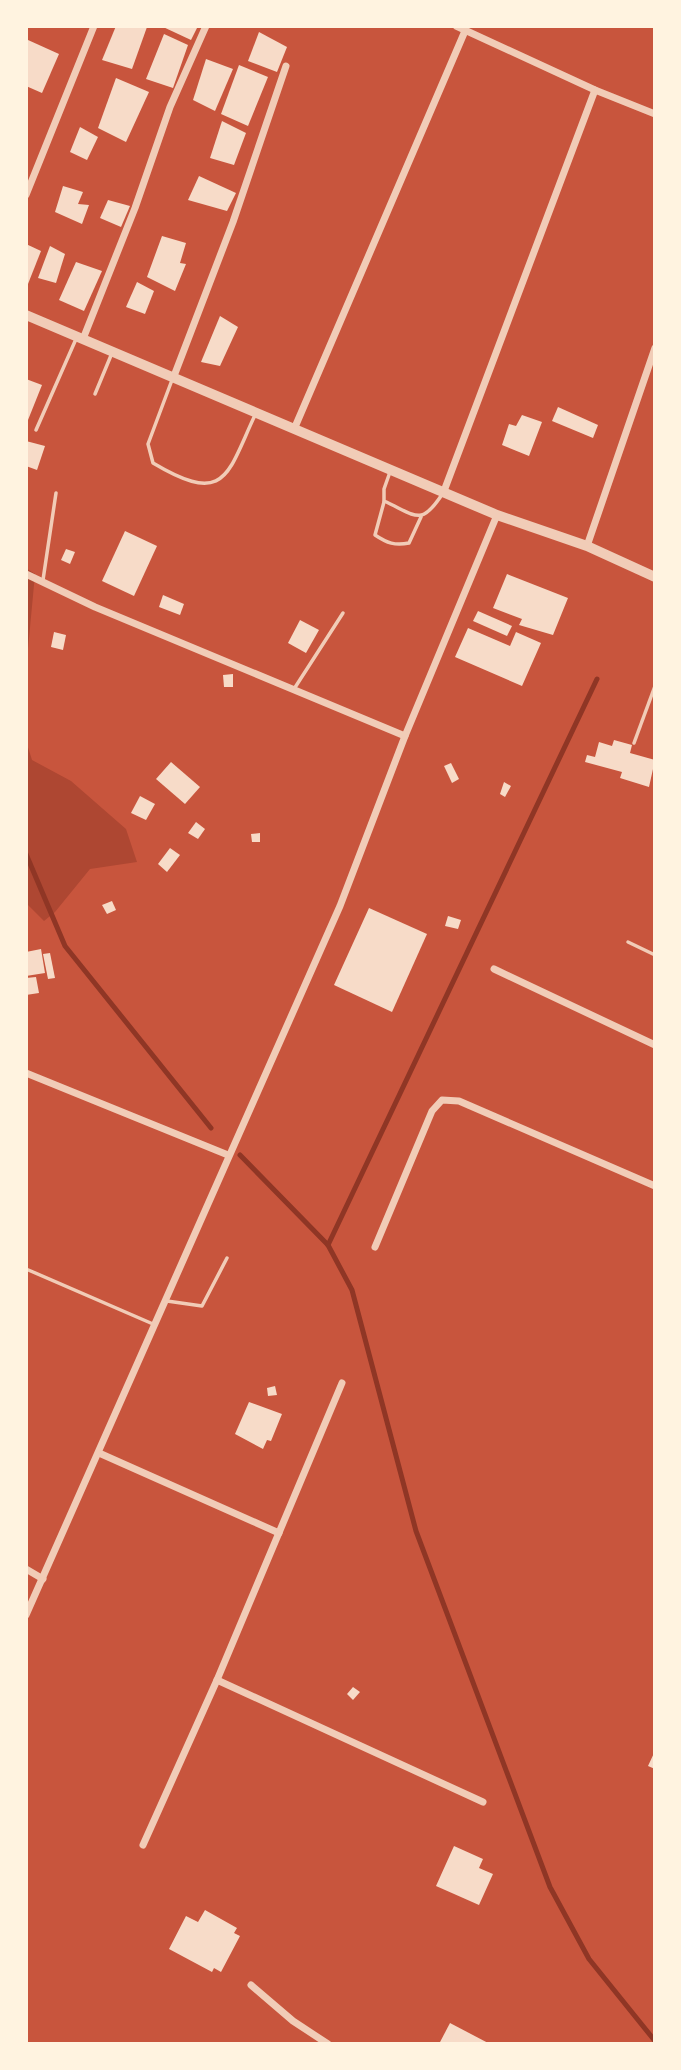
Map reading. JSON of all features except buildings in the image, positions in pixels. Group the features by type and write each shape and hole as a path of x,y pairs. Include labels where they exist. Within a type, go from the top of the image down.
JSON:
{"street":[{"path":"26,195 94,26"},
{"path":"80,338 170,107 206,26"},
{"path":"456,26 595,90 655,114"},
{"path":"295,427 465,31"},
{"path":"174,376 233,222 286,66"},
{"path":"444,491 595,90"},
{"path":"26,315 497,515 587,546 654,573"},
{"path":"587,546 655,348"},
{"path":"26,1615 340,906 405,736 497,515"},
{"path":"26,574 405,736"},
{"path":"494,969 655,1045"},
{"path":"26,1073 228,1155"},
{"path":"375,1247 432,1111 442,1100 459,1101 655,1186"},
{"path":"143,1845 217,1680 342,1383"},
{"path":"99,1452 279,1533"},
{"path":"26,1569 43,1579"},
{"path":"217,1680 483,1802"},
{"path":"251,1985 293,2021 328,2044"}],"lane":[{"path":"36,430 80,338"},
{"path":"95,394 113,351"},
{"path":"174,376 148,444 153,463 161,468 208,485 217,483 230,468 257,411"},
{"path":"391,468 375,535 388,543 398,546 409,543 421,517 429,513 444,491"},
{"path":"42,582 56,493"},
{"path":"384,501 421,517"},
{"path":"293,690 343,613"},
{"path":"635,743 655,686"},
{"path":"628,943 655,955"},
{"path":"165,1300 202,1306 227,1258"},
{"path":"26,1269 154,1325"}],"shaded area":[{"path":"26,568 35,574 26,670"},
{"path":"26,741 32,760 71,781 126,829 137,862 90,869 55,912 44,921 26,903"}],"waterway":[{"path":"328,1245 597,679"},
{"path":"26,854 65,946 211,1128"},
{"path":"240,1155 328,1245 352,1290 416,1531 550,1887 589,1959 655,2041"}]}
